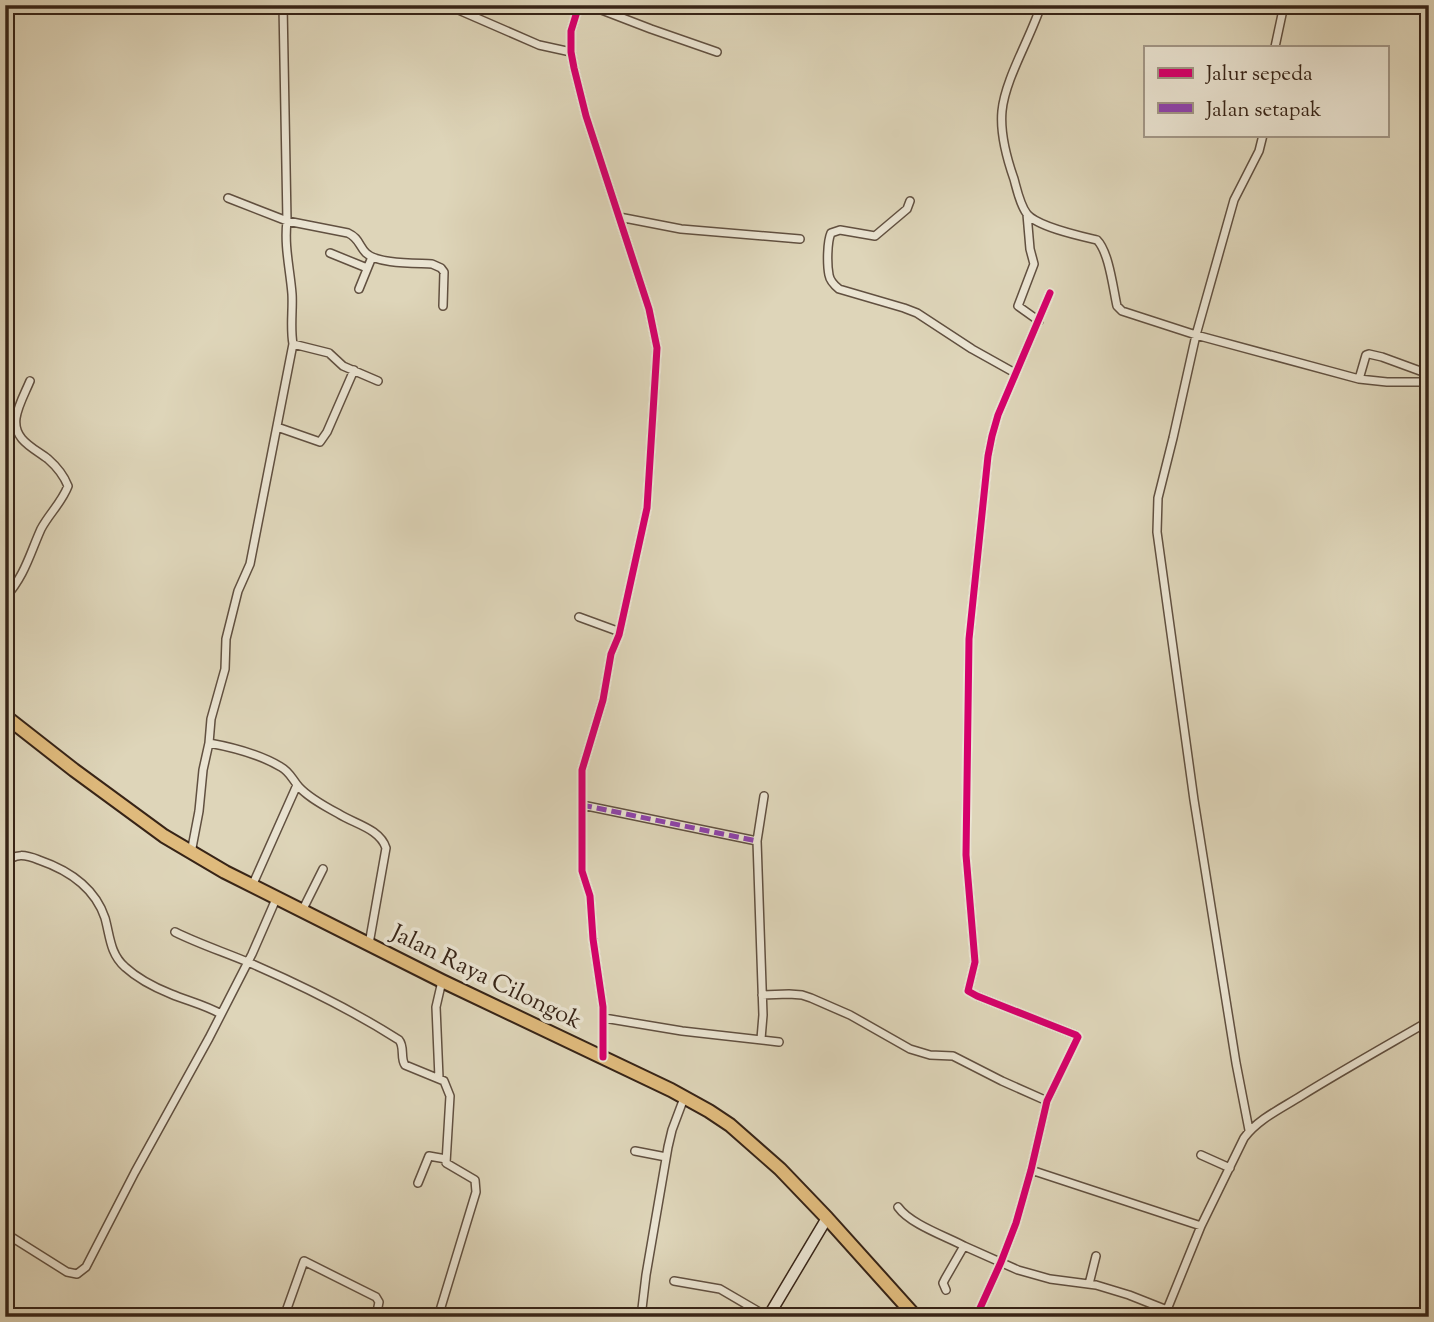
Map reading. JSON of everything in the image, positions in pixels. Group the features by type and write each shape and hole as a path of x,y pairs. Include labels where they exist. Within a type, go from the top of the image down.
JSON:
{"highway":[{"name":"Jalan Raya Cilongok","path":"5,716 114,800 191,853 276,899 671,1090 709,1111 739,1132 766,1156 827,1218 913,1316"}],"street":[{"path":"191,853 211,719 225,669 226,639 238,591 250,564 293,344 292,295 287,255 283,5"},
{"path":"447,5 539,45 571,52"},
{"path":"579,5 571,31 571,52 586,116 649,309 657,348 647,508 620,632 611,654 603,701 582,769 582,871 590,895 604,1018 603,1057"},
{"path":"593,5 651,29 717,51"},
{"path":"1041,5 1004,99 1002,127 1011,170 1022,205 1034,220 1101,243 1117,306 1122,311 1196,335 1359,379 1429,382"},
{"path":"1275,46 1284,5"},
{"path":"1250,1130 1236,1063 1194,800 1157,532 1158,498 1196,335 1234,200 1259,151 1263,136"},
{"path":"228,198 287,221 348,233 355,236 365,253 381,260 432,264 441,268 444,272 443,306"},
{"path":"910,201 906,209 875,236 840,230 831,233 829,277 833,285 917,313 1015,373"},
{"path":"1027,214 1034,264 1018,306 1039,321"},
{"path":"620,217 681,229 800,239"},
{"path":"330,253 367,268"},
{"path":"359,289 372,257"},
{"path":"976,1317 1016,1223 1047,1101 1079,1037 968,991 975,962 966,855 969,639 992,436 1015,373 1050,293"},
{"path":"293,344 329,353 341,365 378,381"},
{"path":"1359,379 1366,355 1369,354 1423,372"},
{"path":"277,428 320,442 354,370"},
{"path":"5,598 16,586 41,530 68,486 50,460 34,450 18,434 16,419 30,381"},
{"path":"579,617 620,632"},
{"path":"209,743 235,749 282,767 292,775 298,785 322,804 384,841 386,848 369,944"},
{"path":"252,886 298,785"},
{"path":"761,1040 763,1015 757,841 764,796"},
{"path":"582,805 757,841"},
{"path":"5,864 12,857 27,855 72,877 89,889 104,917 111,946 125,967 171,994 221,1014"},
{"path":"302,911 323,869"},
{"path":"5,1233 67,1272 77,1274 86,1267 221,1014 276,899"},
{"path":"175,932 247,962 365,1019 401,1042 405,1065 444,1081 450,1096 446,1159 448,1165 475,1180 476,1192 438,1317"},
{"path":"439,1078 436,1007 442,981"},
{"path":"762,995 803,995 850,1015 910,1049 935,1056 953,1056 1047,1101"},
{"path":"604,1018 682,1031 779,1042"},
{"path":"898,1207 912,1221 1001,1262 1034,1275 1121,1292 1166,1313 1201,1226 1250,1130 1345,1068 1429,1021"},
{"path":"641,1317 666,1157 672,1130 684,1098"},
{"path":"635,1151 666,1157"},
{"path":"1201,1155 1230,1168"},
{"path":"418,1182 429,1156 446,1159"},
{"path":"1031,1171 1201,1226"},
{"path":"674,1280 720,1290 768,1317 827,1218"},
{"path":"946,1290 943,1283 964,1246"},
{"path":"1089,1284 1096,1256"},
{"path":"284,1317 304,1261 376,1297 379,1302 376,1317"}],"marked path":[{"path":"582,805 757,841"}],"cycle path":[{"path":"579,5 571,31 574,68 586,116 649,309 657,348 647,508 619,635 611,654 603,700 582,770 582,871 590,896 603,1007 603,1057"},
{"path":"976,1317 1016,1223 1047,1101 1078,1037 968,991 975,962 966,855 969,639 988,456 998,415 1050,293"}]}
